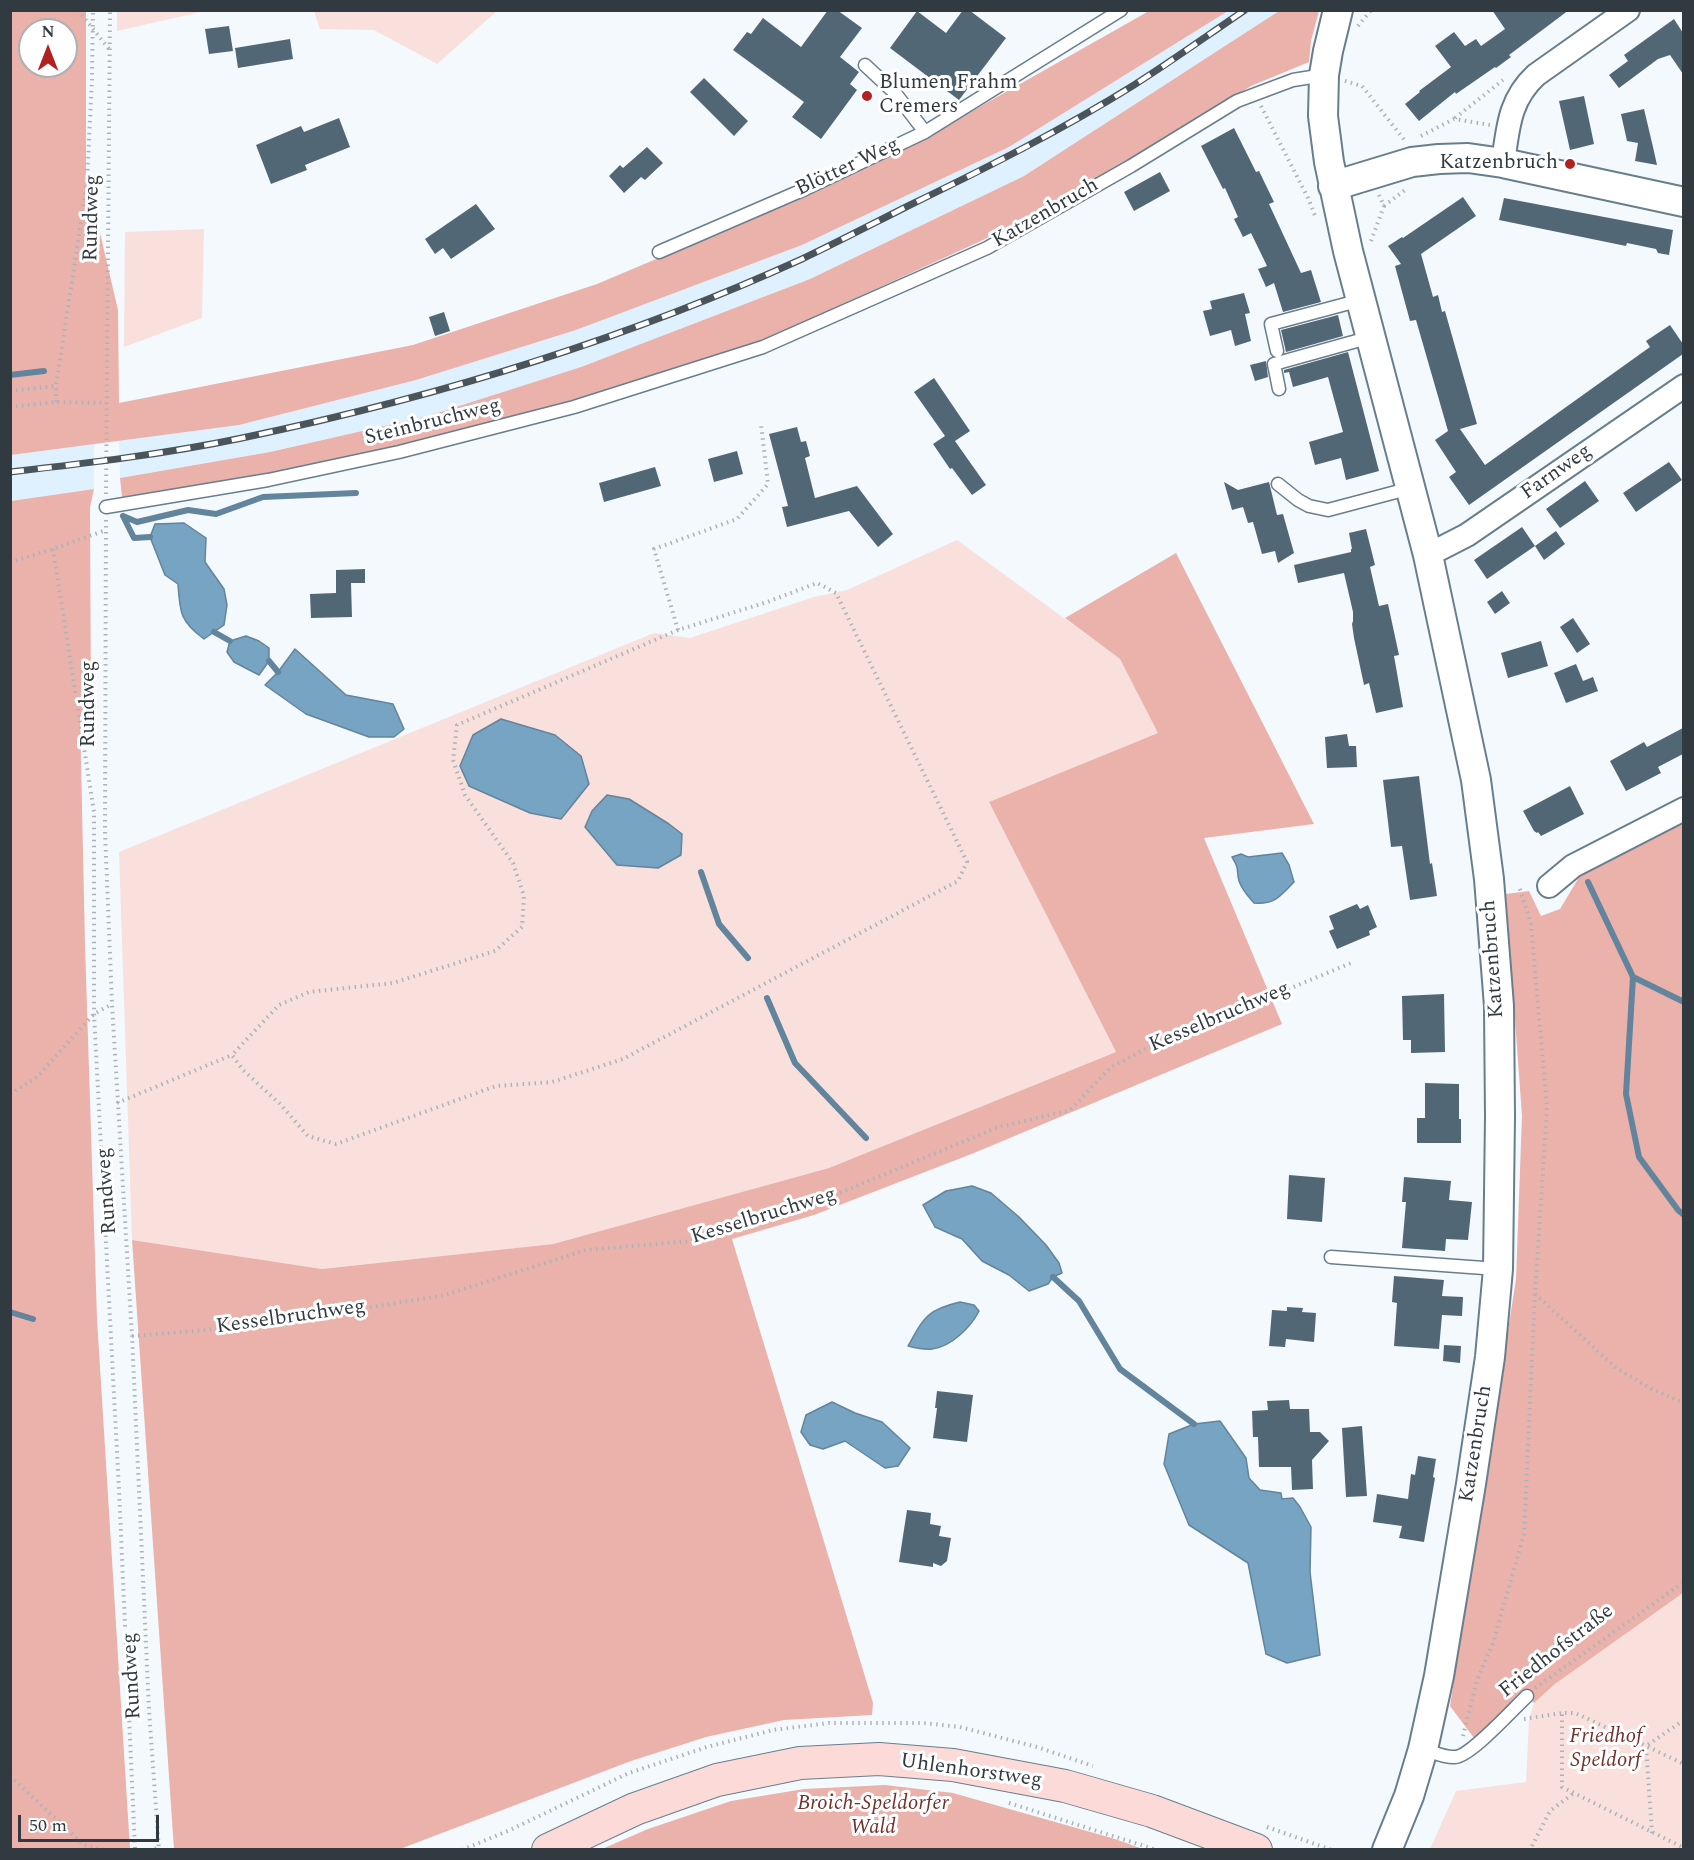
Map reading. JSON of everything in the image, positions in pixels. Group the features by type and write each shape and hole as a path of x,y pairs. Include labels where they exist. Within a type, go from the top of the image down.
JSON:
{"main road":[{"name":"Uhlenhorstweg","path":"548,1850 634,1809 717,1780 800,1763 879,1759 953,1765 1065,1786 1152,1811 1256,1850"}],"street":[{"path":"1503,163 1508,128 1516,100 1524,87 1536,75 1628,10"},
{"name":"Katzenbruch","path":"1335,21 1324,75 1324,135 1361,300 1428,555 1476,780 1489,879 1499,1006 1498,1269 1490,1357 1439,1676 1423,1749 1409,1796 1387,1850"},
{"path":"1334,186 1412,162 1468,158 1503,163 1683,202"},
{"name":"Farnweg","path":"1428,555 1467,535 1683,386"},
{"path":"1549,886 1573,866 1683,809"}],"lane":[{"name":"Blötter Weg","path":"659,252 805,189 925,132 1121,10"},
{"path":"864,65 895,93 925,132"},
{"name":"Katzenbruch","path":"763,346 987,248 1131,166 1237,101 1293,80 1324,75"},
{"path":"1278,351 1271,324 1361,300"},
{"path":"1279,389 1274,364 1371,337"},
{"name":"Steinbruchweg","path":"106,507 268,480 399,452 574,407 763,346"},
{"path":"1278,484 1309,506 1328,510 1411,488"},
{"path":"1331,1257 1498,1269"},
{"name":"Friedhofstraße","path":"1459,1758 1478,1744 1527,1696"},
{"path":"1423,1749 1459,1758"}],"path":[{"path":"78,10 109,49"},
{"path":"56,402 56,386 87,182 93,10"},
{"name":"Rundweg","path":"106,473 110,10"},
{"path":"1324,75 1362,86 1406,143"},
{"path":"1454,119 1504,80 1536,75"},
{"path":"10,391 56,386"},
{"path":"10,406 56,402 105,403"},
{"path":"678,630 654,549 736,519 768,484 761,424"},
{"name":"Rundweg","path":"53,549 105,530 105,831 112,1004 132,1336 149,1710 159,1849"},
{"path":"10,562 53,549 94,812 94,1014 120,1502 135,1850"},
{"path":"117,1103 232,1055 279,1005 309,992 393,984 495,951 522,927 524,896 513,863 465,795 453,760 457,725 678,630 767,602 817,583 836,592 967,862 958,880 623,1059 552,1082 496,1086 336,1144 308,1136 279,1103 243,1071 232,1055"},
{"path":"1459,1758 1477,1680 1493,1643 1524,1534 1535,1293 1547,1108 1531,924 1519,886"},
{"name":"Kesselbruchweg","path":"132,1336 257,1326 445,1295 586,1250 691,1241 837,1194 996,1128 1070,1110 1110,1068 1147,1048 1352,963"},
{"path":"10,1094 37,1077 94,1014 112,1004"},
{"path":"1535,1293 1615,1367 1652,1389 1683,1403"},
{"name":"Friedhofstraße","path":"1527,1696 1683,1582"},
{"path":"1562,1713 1562,1787 1683,1848"},
{"path":"1502,1720 1575,1713 1683,1764"},
{"path":"1646,1746 1683,1720"},
{"path":"1646,1746 1652,1833"},
{"path":"10,1776 84,1845 106,1850"},
{"path":"1532,1846 1550,1811 1574,1793"},
{"path":"1000,1800 1157,1850"},
{"path":"149,1850 159,1849"}],"shaded area":[{"path":"1228,11 1279,11 1024,176 810,279 581,367 428,416 270,452 120,478 119,439 239,425 416,380 576,330 802,245 1009,147"},
{"path":"94,444 94,489 11,501 11,455"}],"green space":[{"path":"117,10 205,11 117,31"},
{"path":"314,10 497,11 437,64 374,30 320,29"},
{"path":"10,11 86,11 86,173 118,310 119,403 413,345 597,284 810,194 928,136 1149,11 1228,11 1009,147 802,245 576,330 416,380 239,425 11,455"},
{"path":"1279,11 1319,11 1311,41 1309,62 1251,86 1127,162 983,240 760,342 571,402 399,446 268,477 122,497 120,478 270,452 428,416 581,367 810,279 1024,176"},
{"path":"204,229 202,318 124,347 125,232"},
{"path":"94,489 90,507 91,711 80,715 85,945 97,1319 130,1849 11,1849 11,501"},
{"path":"957,540 1120,659 1159,733 989,802 1116,1052 829,1168 553,1244 322,1269 132,1240 119,852 654,633 690,638 814,597 847,590"},
{"path":"1176,553 1314,824 1204,838 1282,1024 974,1153 814,1215 732,1239 873,1703 872,1715 784,1720 706,1737 631,1761 400,1849 174,1849 132,1240 322,1269 553,1244 829,1168 1116,1052 989,802 1158,733 1120,659 1065,618"},
{"path":"1683,816 1683,1593 1555,1684 1534,1703 1522,1692 1474,1738 1450,1706 1516,1279 1522,1116 1506,894 1529,891 1541,916 1560,909 1584,869"},
{"name":"Friedhof Speldorf","path":"1683,1593 1683,1849 1430,1849 1456,1791 1526,1782 1529,1719 1534,1703 1555,1684"},
{"name":"Broich-Speldorfer Wald","path":"885,1785 953,1793 1143,1849 602,1849 648,1829 731,1801 804,1789"}],"water":[{"path":"184,523 206,538 205,562 224,589 227,605 224,625 204,639 190,627 183,616 178,584 165,575 150,537 155,524"},
{"path":"246,636 269,648 269,661 259,675 234,662 227,652 230,641"},
{"path":"295,649 346,695 393,704 404,729 394,737 369,737 306,714 265,685"},
{"path":"501,719 555,735 581,756 589,784 561,819 530,813 469,786 460,766 473,735"},
{"path":"607,795 629,799 682,834 681,855 658,868 617,865 585,827 592,811"},
{"path":"1282,853 1289,865 1294,882 1272,901 1254,903 1240,884 1237,867 1232,857 1241,854 1248,857"},
{"path":"972,1186 991,1193 1019,1217 1046,1245 1059,1263 1062,1273 1053,1277 1048,1284 1029,1291 1009,1275 982,1261 962,1239 935,1227 923,1205 946,1191"},
{"path":"960,1302 974,1305 979,1311 960,1335 932,1349 908,1346 927,1316 940,1308"},
{"path":"832,1402 882,1422 910,1448 898,1466 885,1468 845,1441 823,1449 810,1445 801,1432 806,1415"},
{"path":"1220,1421 1246,1458 1249,1478 1260,1490 1281,1493 1282,1499 1293,1498 1311,1527 1310,1572 1320,1655 1287,1663 1266,1654 1248,1563 1189,1525 1164,1464 1169,1434 1194,1424"}],"building":[{"path":"828,10 837,10 862,28 840,57 859,72 850,84 857,90 821,139 792,117 804,102 733,50 747,32 751,34 763,18 801,47"},
{"path":"963,10 969,10 1006,38 959,100 890,48 917,11 946,33"},
{"path":"1492,10 1569,10 1509,55 1511,57 1456,94 1455,92 1419,121 1405,104 1451,67 1435,46 1454,32 1465,46 1476,39 1481,46 1505,29"},
{"path":"1674,19 1683,33 1683,74 1670,55 1658,59 1619,88 1609,75 1628,61 1624,55"},
{"path":"229,26 233,51 209,54 205,29"},
{"path":"290,39 293,59 238,68 235,48"},
{"path":"704,78 748,121 734,136 690,92"},
{"path":"1584,96 1594,144 1570,150 1559,101"},
{"path":"1644,109 1657,165 1635,161 1638,143 1627,141 1621,114"},
{"path":"339,118 350,147 305,165 307,170 271,184 256,145 301,126 304,132"},
{"path":"1234,128 1274,202 1269,204 1301,273 1311,270 1321,302 1283,312 1274,283 1266,287 1258,269 1267,266 1251,233 1243,237 1234,219 1238,217 1225,188 1223,189 1201,146"},
{"path":"647,147 663,163 645,180 641,177 624,193 609,176 620,165 623,168"},
{"path":"1160,172 1170,191 1134,211 1124,192"},
{"path":"1463,197 1476,216 1421,254 1433,297 1438,295 1442,312 1445,311 1477,424 1460,429 1485,465 1650,347 1646,341 1670,325 1683,344 1683,354 1469,505 1449,477 1456,472 1435,440 1448,431 1416,320 1410,321 1395,266 1401,264 1388,246"},
{"path":"1504,198 1673,230 1669,255 1658,253 1656,249 1627,243 1626,246 1499,220"},
{"path":"476,204 495,229 451,259 443,248 435,254 425,239"},
{"path":"1244,293 1250,313 1245,314 1251,341 1235,346 1231,330 1210,336 1203,311 1212,309 1210,301"},
{"path":"444,312 450,331 435,336 429,317"},
{"path":"1338,315 1343,336 1286,352 1281,330"},
{"path":"1348,352 1379,471 1346,480 1341,458 1315,465 1309,442 1343,432 1328,377 1293,387 1289,372 1284,373 1284,370"},
{"path":"1266,361 1268,377 1255,381 1250,365"},
{"path":"934,378 970,431 955,441 986,485 972,495 933,444 945,436 914,392"},
{"path":"797,427 801,442 806,441 810,456 805,458 815,498 857,486 893,534 878,547 849,511 787,527 782,507 788,506 769,434"},
{"path":"737,451 743,474 714,482 708,459"},
{"path":"1669,462 1682,480 1636,512 1623,493"},
{"path":"655,467 661,486 604,502 599,483"},
{"path":"1585,481 1599,501 1560,528 1546,509"},
{"path":"1224,482 1238,490 1269,482 1277,515 1283,514 1294,553 1278,563 1275,551 1262,554 1253,522 1248,523 1243,507 1232,510"},
{"path":"1522,527 1535,546 1487,579 1474,560"},
{"path":"1366,529 1375,565 1370,567 1379,606 1388,604 1399,655 1394,656 1403,707 1376,713 1369,683 1364,685 1354,638 1353,612 1344,573 1298,583 1294,565 1351,552 1349,533"},
{"path":"1556,531 1565,544 1544,560 1535,546"},
{"path":"365,569 365,583 351,583 352,617 311,618 310,594 336,593 336,570"},
{"path":"1502,591 1510,603 1495,614 1487,602"},
{"path":"1573,618 1590,644 1577,653 1560,627"},
{"path":"1541,641 1548,666 1508,678 1501,653"},
{"path":"1576,664 1583,681 1593,677 1598,691 1566,703 1554,673"},
{"path":"1683,728 1683,754 1658,767 1661,773 1626,791 1610,761 1644,742 1647,747"},
{"path":"1347,734 1349,746 1356,746 1357,767 1327,768 1325,737"},
{"path":"1419,776 1430,864 1432,863 1437,896 1410,900 1402,846 1391,847 1383,780"},
{"path":"1570,786 1584,814 1541,836 1534,831 1523,811"},
{"path":"1357,904 1360,909 1368,905 1377,927 1369,931 1370,935 1337,949 1329,931 1334,929 1329,916"},
{"path":"1444,994 1445,1052 1411,1053 1411,1040 1403,1040 1402,996"},
{"path":"1425,1083 1459,1084 1461,1143 1417,1143 1417,1118 1425,1118"},
{"path":"1289,1175 1325,1178 1322,1222 1287,1219"},
{"path":"1404,1177 1451,1181 1449,1200 1472,1202 1468,1240 1446,1239 1445,1251 1402,1248 1406,1202 1402,1202"},
{"path":"1394,1276 1444,1280 1442,1296 1463,1297 1462,1316 1442,1315 1439,1349 1394,1346 1397,1303 1392,1302"},
{"path":"1287,1307 1303,1308 1302,1312 1316,1313 1314,1342 1286,1339 1285,1347 1269,1346 1272,1310 1287,1311"},
{"path":"1444,1345 1461,1346 1460,1363 1443,1361"},
{"path":"937,1391 973,1395 967,1442 933,1438"},
{"path":"1289,1400 1290,1409 1309,1409 1310,1432 1320,1432 1329,1441 1312,1460 1313,1489 1292,1490 1291,1467 1259,1467 1258,1437 1253,1437 1252,1411 1268,1410 1267,1401"},
{"path":"1362,1426 1367,1496 1346,1497 1342,1428"},
{"path":"1418,1456 1436,1459 1424,1542 1399,1538 1402,1526 1373,1522 1377,1494 1408,1499 1411,1474 1415,1475"},
{"path":"907,1510 931,1513 930,1524 941,1526 939,1536 951,1538 947,1561 941,1566 933,1563 933,1567 899,1562"}],"waterway":[{"path":"10,375 44,371"},
{"path":"123,516 137,522 188,510 216,514 263,497 356,493"},
{"path":"123,516 134,538 150,537"},
{"path":"214,632 230,641"},
{"path":"269,661 278,672"},
{"path":"701,872 719,924 748,958"},
{"path":"1588,882 1633,977 1626,1094 1639,1157 1684,1215"},
{"path":"1633,977 1684,1002"},
{"path":"767,998 795,1063 866,1138"},
{"path":"1053,1277 1079,1301 1120,1369 1194,1424"},
{"path":"10,1312 33,1319"}],"railway":[{"path":"10,472 185,449 314,422 385,405 527,364 666,316 802,259 1023,148 1134,85 1245,10"}],"place":[{"name":"Blumen Frahm Cremers","path":"867,96"},
{"name":"Katzenbruch","path":"1570,164"}]}
